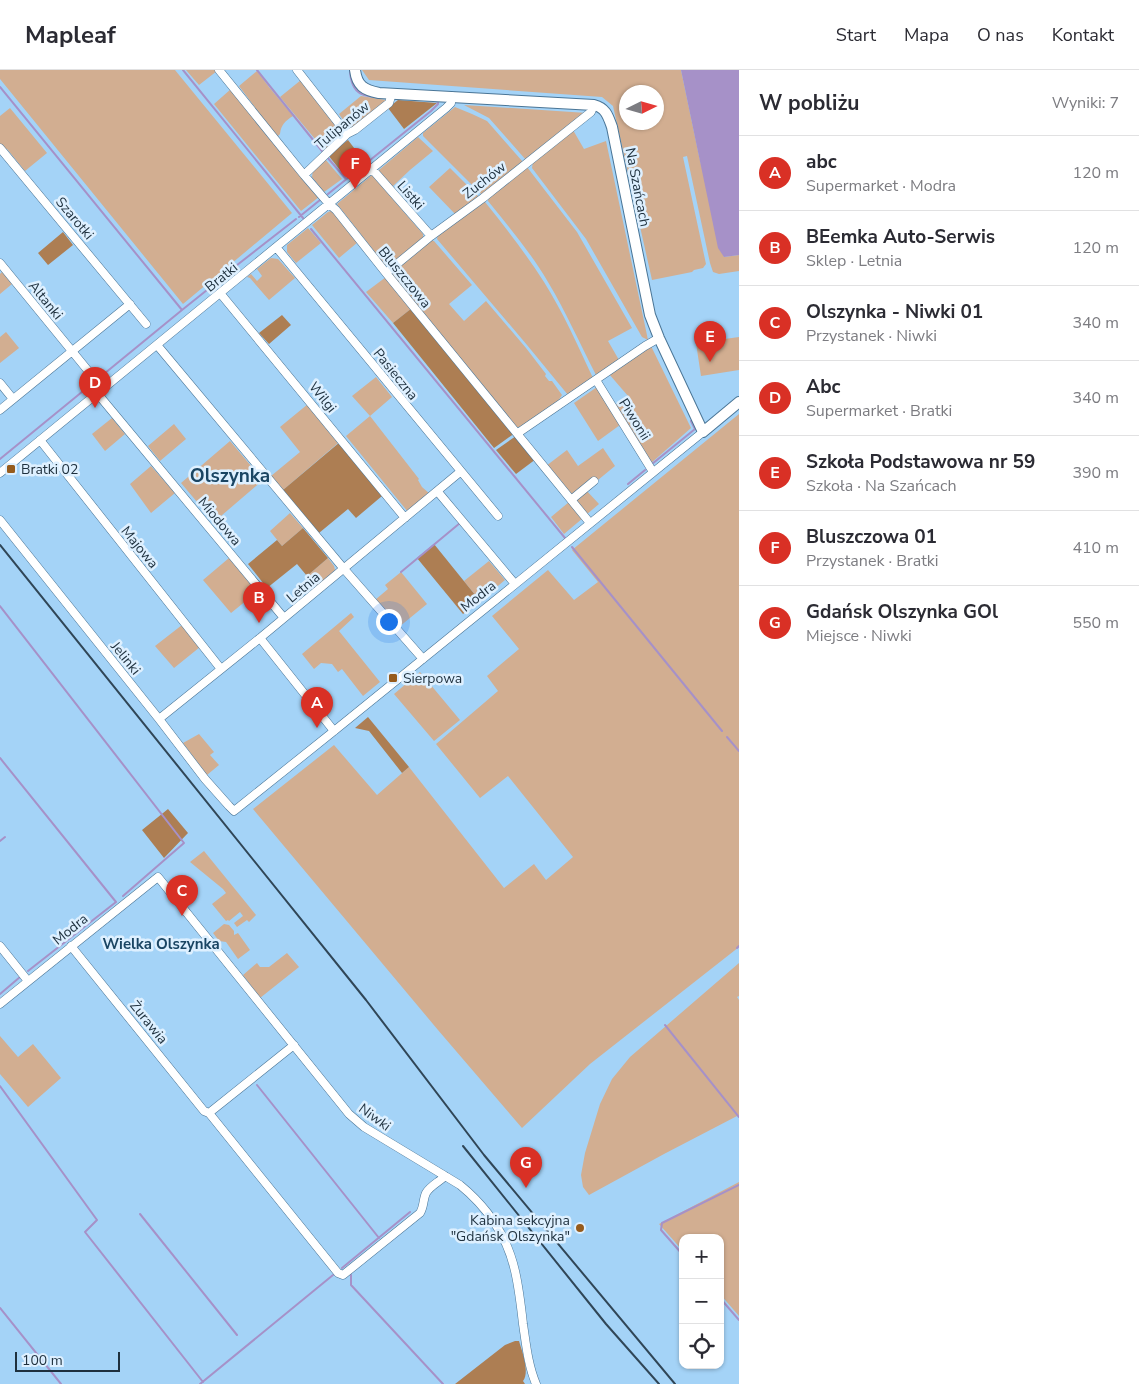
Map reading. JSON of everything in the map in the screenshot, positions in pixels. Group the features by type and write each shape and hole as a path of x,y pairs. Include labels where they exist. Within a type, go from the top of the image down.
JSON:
{"street":[{"name":"Bluszczowa","path":"219,70 304,176 336,210 590,523"},
{"path":"297,70 347,134"},
{"path":"355,70 356,78 362,87 370,91 594,105"},
{"name":"Tulipanów","path":"304,176 347,134 355,130 389,102 392,93"},
{"name":"Bratki","path":"0,473 446,108 451,103 452,96"},
{"name":"Zuchów","path":"386,273 591,112 594,105"},
{"name":"Na Szańcach","path":"594,105 604,110 612,127 650,315 703,432"},
{"name":"Szarotki","path":"0,148 146,324"},
{"name":"Listki","path":"372,169 431,236"},
{"name":"Pasieczna","path":"276,247 498,516"},
{"name":"Altanki","path":"0,263 72,352 100,391"},
{"name":"Wilgi","path":"220,293 405,518"},
{"path":"0,410 130,304"},
{"path":"518,433 659,338"},
{"path":"157,345 344,569 422,659"},
{"name":"Piwonii","path":"596,380 653,472"},
{"path":"0,383 13,399"},
{"name":"Miodowa","path":"100,391 284,618"},
{"name":"Modra","path":"234,811 739,402"},
{"name":"Majowa","path":"40,440 221,669"},
{"name":"Letnia","path":"159,719 438,492 460,472"},
{"path":"571,500 594,481"},
{"path":"438,492 514,584"},
{"name":"Jelinki","path":"0,520 159,719 204,779 234,811"},
{"path":"260,638 334,731"},
{"name":"Modra","path":"0,1004 158,877"},
{"name":"Niwki","path":"158,877 349,1114 357,1122 460,1185 472,1195 492,1218 503,1236 515,1270 528,1357 536,1384"},
{"path":"0,946 28,981"},
{"name":"Żurawia","path":"71,946 338,1273 343,1275 420,1213 426,1192 445,1176"},
{"path":"209,1113 294,1045"}],"shaded area":[{"path":"0,70 175,70 292,213 183,304 0,79"},
{"path":"186,70 216,70 217,71 199,85"},
{"path":"362,70 681,70 699,156 724,257 739,255 739,271 719,274 713,272 687,156 683,157 706,264 703,268 692,272 652,280 613,106 602,97 369,80"},
{"path":"681,70 739,70 739,255 724,257 718,248"},
{"path":"257,71 293,116 284,124 277,137 239,86"},
{"path":"301,80 341,129 341,136 325,151 280,97"},
{"path":"231,89 319,197 301,211 214,104"},
{"path":"361,96 386,100 350,130 339,114"},
{"path":"398,100 437,103 404,129 388,108"},
{"path":"464,105 587,113 526,160 489,118"},
{"path":"455,107 487,121 523,162 483,194 423,136 423,133"},
{"path":"10,108 47,153 25,171 7,149 5,150 0,145 0,116"},
{"path":"573,130 584,149 606,141 648,340 642,337 586,239 532,168 533,161"},
{"path":"418,137 433,151 392,187 379,170"},
{"path":"348,140 364,161 344,175 328,155"},
{"path":"325,159 342,179 324,192 312,177 313,170"},
{"path":"527,167 577,232 632,328 608,341 619,360 596,375 561,305 541,271 520,240 488,201 489,196"},
{"path":"450,168 478,196 478,198 456,215 429,187"},
{"path":"372,175 423,234 423,242 393,264 385,265 337,204"},
{"path":"482,201 485,202 508,231 551,293 593,378 568,395 437,239 438,235"},
{"path":"331,211 335,213 358,242 339,258 312,225"},
{"path":"308,228 321,243 296,263 287,252 287,245"},
{"path":"63,232 73,245 48,265 38,253"},
{"path":"431,240 434,241 472,285 449,304 464,321 486,301 526,348 546,374 545,376 549,381 552,381 562,395 558,401 522,426 516,427 391,273"},
{"path":"271,258 278,259 295,278 269,300 247,277 251,274 257,281 262,276 257,269"},
{"path":"2,272 12,284 0,294 0,274"},
{"path":"386,277 412,308 393,323 366,292"},
{"path":"412,308 515,433 494,448 393,323"},
{"path":"282,315 291,325 269,344 259,333"},
{"path":"6,332 19,348 0,363 0,337"},
{"path":"739,337 739,370 701,376 696,343"},
{"path":"651,346 691,428 650,464 614,406 628,396 609,374"},
{"path":"376,377 392,397 370,416 352,396"},
{"path":"597,387 620,425 598,441 574,403"},
{"path":"308,404 338,443 283,490 271,476 300,452 280,427"},
{"path":"739,414 739,947 590,1064 522,1128 253,809 334,745 377,795 409,767 504,888 534,864 546,880 573,857 508,776 480,798 436,744 498,691 487,676 519,649 492,616 548,570 574,600 598,582 572,550"},
{"path":"370,416 419,479 422,487 430,494 408,512 346,436"},
{"path":"112,418 125,434 105,451 92,434"},
{"path":"174,424 186,439 160,461 148,446"},
{"path":"516,436 536,459 516,474 496,450"},
{"path":"230,441 263,480 214,522 181,483"},
{"path":"340,442 382,496 356,518 348,509 319,533 283,490"},
{"path":"603,448 615,466 598,480 595,478 572,498 546,466 567,450 578,466"},
{"path":"151,466 175,493 151,513 130,484"},
{"path":"586,490 599,504 586,515 576,499"},
{"path":"569,502 583,518 564,534 551,517"},
{"path":"290,513 303,528 282,546 270,531"},
{"path":"303,528 328,558 307,576 297,564 267,588 248,564 277,540 282,546"},
{"path":"434,544 480,601 463,614 417,558"},
{"path":"229,558 257,592 231,613 203,580"},
{"path":"328,558 335,570 317,588 307,576"},
{"path":"489,561 505,580 480,601 464,581"},
{"path":"401,572 427,604 399,627 375,600 388,589 385,585"},
{"path":"351,613 354,617 339,631 380,682 363,696 342,669 338,672 332,664 321,663 314,669 302,654"},
{"path":"182,625 200,647 174,668 155,646"},
{"path":"420,672 460,720 434,741 394,694"},
{"path":"368,717 409,767 402,773 369,731 355,728"},
{"path":"199,734 214,752 210,755 219,765 207,775 183,743"},
{"path":"168,809 188,833 164,858 142,830"},
{"path":"204,851 256,915 249,922 247,920 237,927 234,923 243,916 240,912 229,921 226,921 212,904 226,893 190,862"},
{"path":"224,924 229,925 234,931 234,935 238,933 250,950 238,959 226,942 219,941 213,933"},
{"path":"287,953 299,967 260,998 243,975 257,963 260,967 269,967"},
{"path":"739,963 739,996 737,997 739,1000 739,1115 589,1195 583,1187 581,1175 585,1153 600,1104 612,1079 630,1057"},
{"path":"0,1036 18,1057 33,1044 61,1078 28,1107 0,1074"},
{"path":"739,1182 739,1316 724,1299 724,1234 679,1234 679,1246 659,1224"},
{"path":"519,1341 526,1367 523,1381 525,1384 455,1384 505,1345"}],"waterway":[{"path":"183,70 303,218"},
{"path":"257,70 322,151"},
{"path":"350,70 351,79 356,90 365,96 387,98"},
{"path":"0,87 182,310 227,274"},
{"path":"328,194 431,111 438,104 435,101"},
{"path":"327,157 346,179"},
{"path":"299,217 320,200"},
{"path":"232,269 296,219"},
{"path":"311,229 565,538"},
{"path":"99,378 182,310"},
{"path":"0,459 88,387"},
{"path":"652,464 695,429 691,421"},
{"path":"628,484 645,470"},
{"path":"401,572 460,523"},
{"path":"572,547 722,731"},
{"path":"0,606 184,843 123,896"},
{"path":"727,737 739,751"},
{"path":"0,758 116,902 28,971"},
{"path":"0,841 5,837"},
{"path":"0,994 20,977"},
{"path":"665,1025 739,1117"},
{"path":"257,1085 379,1238"},
{"path":"0,1086 97,1220 85,1232 203,1382"},
{"path":"679,1250 661,1230 662,1223 739,1185"},
{"path":"342,1268 410,1212"},
{"path":"140,1214 237,1335"},
{"path":"200,1384 333,1275"},
{"path":"351,1275 351,1285 443,1384"},
{"path":"724,1303 739,1320"},
{"path":"0,1308 61,1384"}],"railway":[{"path":"0,545 366,1000 484,1155 675,1384"},
{"path":"463,1146 606,1324 659,1384"}],"place":[{"name":"Bluszczowa 01","path":"355,189"},
{"name":"Szkoła Podstawowa nr 59","path":"710,362"},
{"name":"Abc","path":"95,408"},
{"name":"Bratki 02","path":"11,469"},
{"name":"BEemka Auto-Serwis","path":"259,623"},
{"name":"Sierpowa","path":"393,678"},
{"name":"abc","path":"317,728"},
{"name":"Olszynka - Niwki 01","path":"182,916"},
{"name":"Gdańsk Olszynka GOl","path":"526,1188"},
{"name":"Kabina sekcyjna \"Gdańsk Olszynka\"","path":"580,1228"}],"district":[{"name":"Olszynka","path":"230,475"},
{"name":"Wielka Olszynka","path":"161,944"}]}
